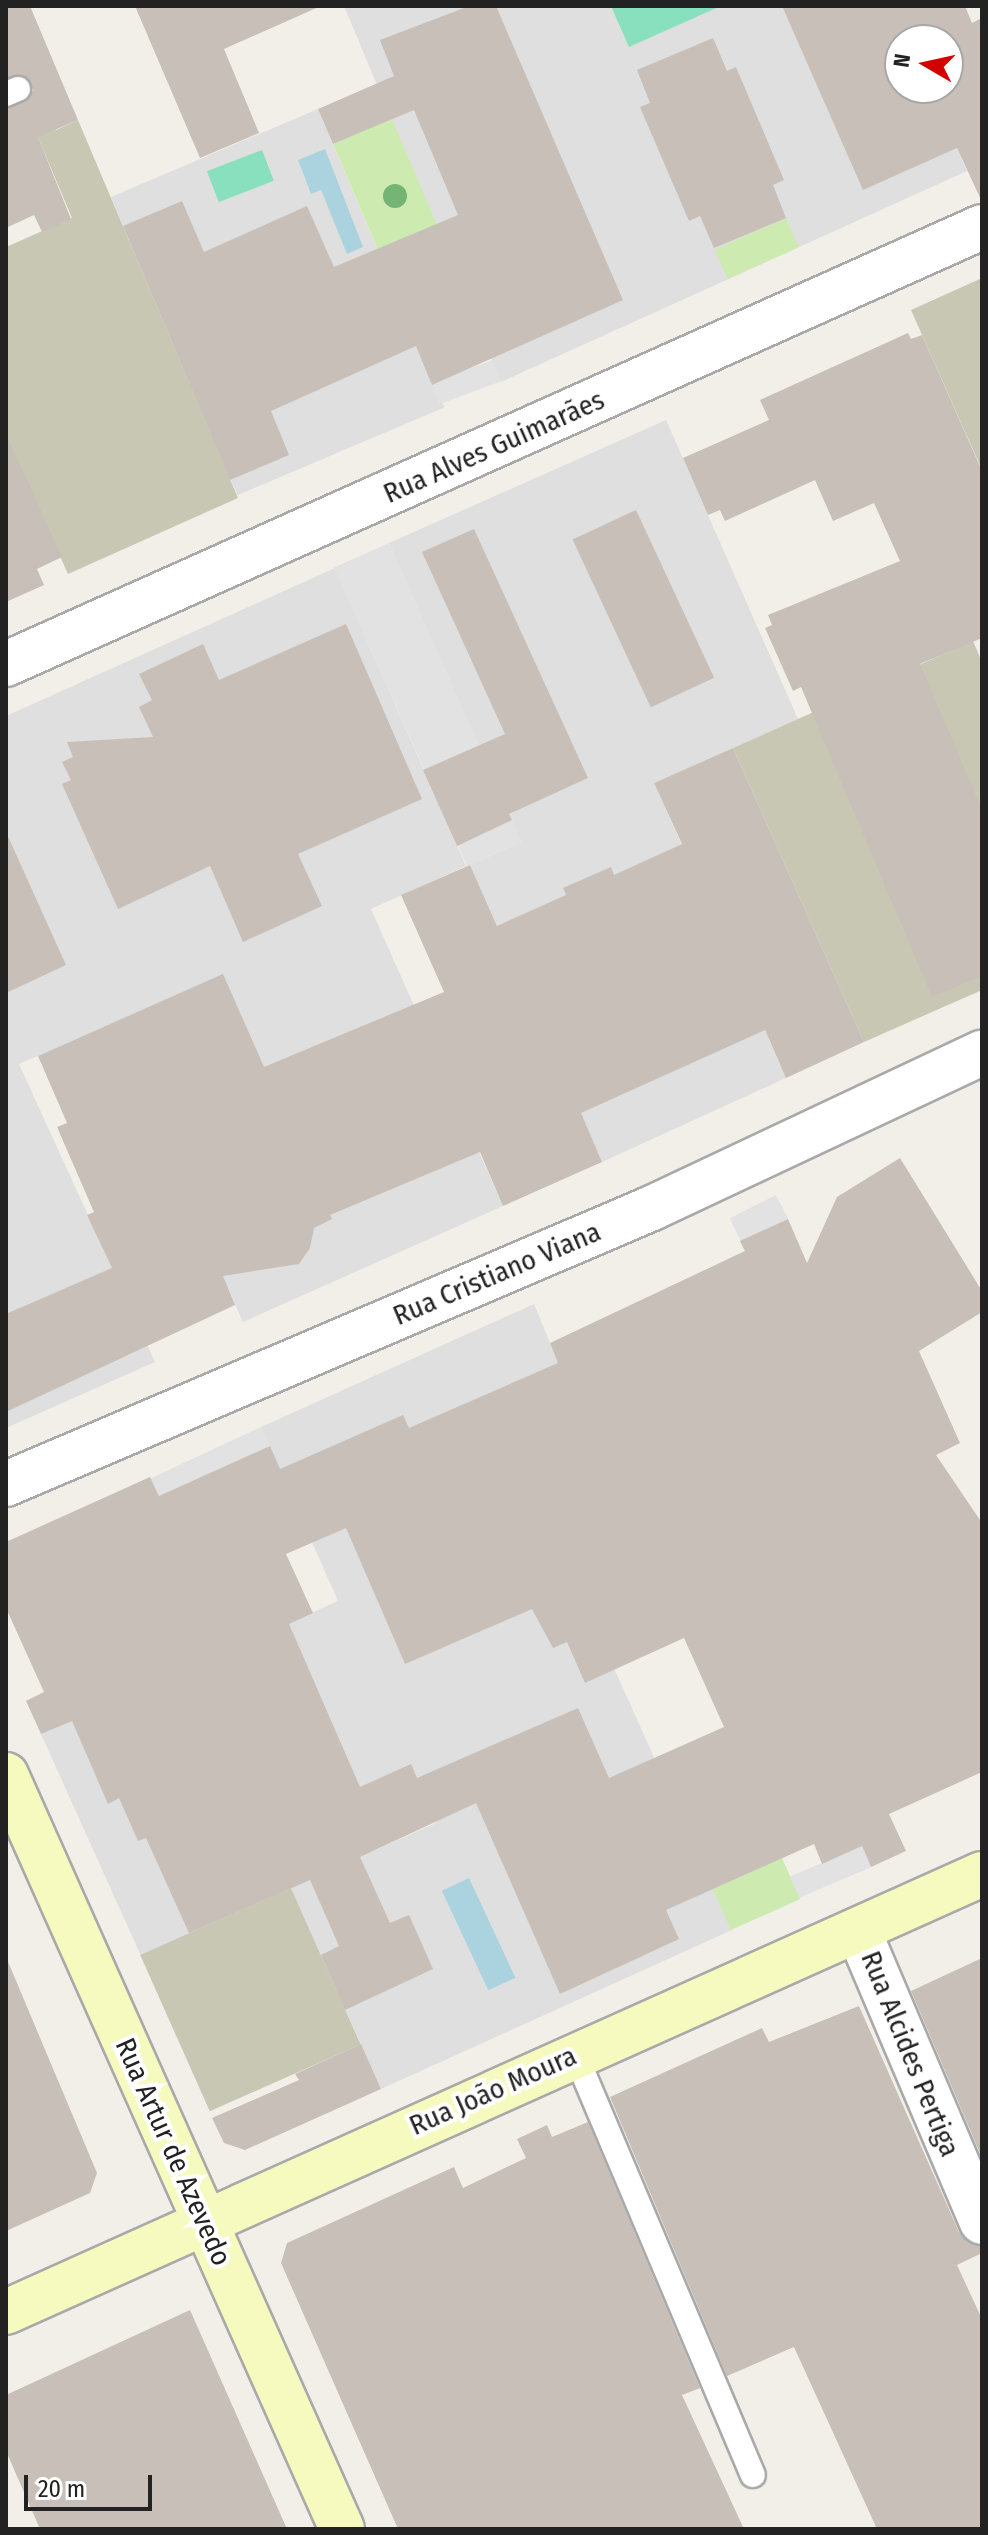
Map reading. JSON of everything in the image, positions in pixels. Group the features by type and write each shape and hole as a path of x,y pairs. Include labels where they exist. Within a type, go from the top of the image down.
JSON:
{"street":[{"name":"Rua Alves Guimarães","path":"6,664 982,227"},
{"name":"Rua Cristiano Viana","path":"6,1484 652,1208 982,1053"},
{"name":"Rua Artur de Azevedo","path":"6,1775 342,2529"},
{"name":"Rua João Moura","path":"6,2312 575,2054 982,1874"},
{"name":"Rua Alcides Pertiga","path":"858,1930 982,2222"}],"lane":[{"path":"575,2054 753,2475"}],"shaded area":[{"path":"344,6 894,6 895,24 884,24 884,104 937,104 967,171 501,382"},
{"path":"318,109 445,407 237,495 111,197"},
{"path":"49,115 56,130 78,120 238,498 68,574 6,435 6,247 72,218 32,123"},
{"path":"982,278 982,470 911,310"},
{"path":"493,360 501,382 439,404 431,383"},
{"path":"666,420 798,719 654,783 786,1078 602,1162 470,865 521,842 389,543"},
{"path":"389,543 522,842 467,866 334,567"},
{"path":"335,568 466,866 371,909 503,1206 243,1322 111,1024 19,1064 155,1362 6,1428 6,716"},
{"path":"973,641 982,662 982,990 864,1042 733,748"},
{"path":"776,1195 788,1219 742,1243 730,1219"},
{"path":"534,1304 659,1607 599,1635 732,1930 381,2089 291,1888 141,1956 41,1734 338,1601 261,1427","holes":["411,1765 436,1823 371,1852 346,1794"]},
{"path":"261,1427 270,1446 159,1498 150,1479"},
{"path":"862,1846 871,1867 799,1898 790,1876"},
{"path":"291,1888 361,2044 210,2111 140,1955"}],"green space":[{"path":"611,6 721,6 629,47"},
{"path":"392,119 437,225 378,250 333,144"},
{"path":"262,150 274,181 219,202 207,171"},
{"path":"786,218 799,247 728,279 715,250"},
{"path":"782,1858 800,1899 731,1930 713,1889"}],"water":[{"path":"325,149 363,247 347,254 321,190 311,194 298,160"},
{"path":"469,1878 515,1978 488,1990 442,1891"}],"building":[{"path":"6,6 30,6 78,120 38,137 71,219 42,232 34,215 6,228 6,109 24,102 33,90 26,77 6,78"},
{"path":"135,6 321,6 224,49 259,133 200,158"},
{"path":"469,6 496,6 623,300 432,385 416,346 271,411 289,455 230,480 123,226 182,201 204,252 307,206 334,267 458,215 414,110 333,144 318,109 394,76 380,40"},
{"path":"782,6 965,6 972,23 982,18 982,202 957,148 863,190"},
{"path":"713,38 727,71 736,67 784,180 773,185 786,218 714,248 700,216 689,221 640,107 650,103 637,70"},
{"path":"908,333 911,339 922,335 982,471 982,638 920,664 982,810 982,976 932,997 801,687 793,691 765,628 772,625 768,615 900,561 874,503 833,521 815,480 725,521 720,510 708,515 683,458 769,420 760,400"},
{"path":"6,434 62,557 37,569 44,585 6,602"},
{"path":"636,510 714,678 651,707 573,540"},
{"path":"474,529 588,778 509,814 512,820 457,846 423,770 505,734 422,552"},
{"path":"346,624 422,799 298,854 322,906 243,942 210,866 118,909 62,784 71,780 62,762 73,757 67,742 153,737 139,707 152,700 139,674 203,644 219,680"},
{"path":"733,748 864,1042 786,1078 765,1030 581,1113 602,1162 503,1206 480,1152 330,1215 332,1219 314,1228 310,1248 299,1264 223,1276 235,1305 6,1412 6,1314 112,1268 87,1215 94,1212 57,1127 67,1123 38,1056 223,974 264,1067 444,992 401,895 470,865 497,926 566,895 563,888 611,867 614,875 682,844 654,783"},
{"path":"6,832 66,965 6,993"},
{"path":"900,1158 982,1291 982,1312 919,1351 960,1443 936,1455 982,1523 982,1772 889,1814 906,1851 871,1867 862,1846 822,1864 814,1844 666,1910 679,1939 560,1994 476,1803 360,1857 390,1923 409,1915 433,1969 345,2010 321,1955 339,1946 310,1880 189,1933 146,1838 138,1841 119,1798 108,1804 72,1721 41,1734 26,1701 44,1692 6,1608 6,1542 150,1477 159,1496 270,1446 280,1469 403,1415 409,1428 558,1363 550,1343 745,1251 740,1241 788,1219 807,1263 837,1197","holes":["346,1528 405,1664 532,1609 553,1648 567,1642 585,1683 684,1638 724,1727 609,1778 578,1708 417,1778 411,1764 360,1787 289,1624 313,1613 286,1554"]},
{"path":"6,1957 97,2173 90,2193 6,2231"},
{"path":"982,1958 982,2158 911,1991"},
{"path":"859,2006 959,2232 968,2242 982,2246 982,2253 957,2265 982,2319 982,2529 877,2529 794,2347 727,2376 610,2097 762,2028 769,2042"},
{"path":"361,2044 381,2089 245,2150 224,2143 212,2118 299,2080 295,2074"},
{"path":"588,2122 700,2388 682,2395 744,2529 398,2529 281,2263 287,2243 454,2167 463,2188 526,2158 517,2139 547,2125 552,2137"},
{"path":"190,2310 287,2529 40,2529 6,2451 6,2395"}]}
